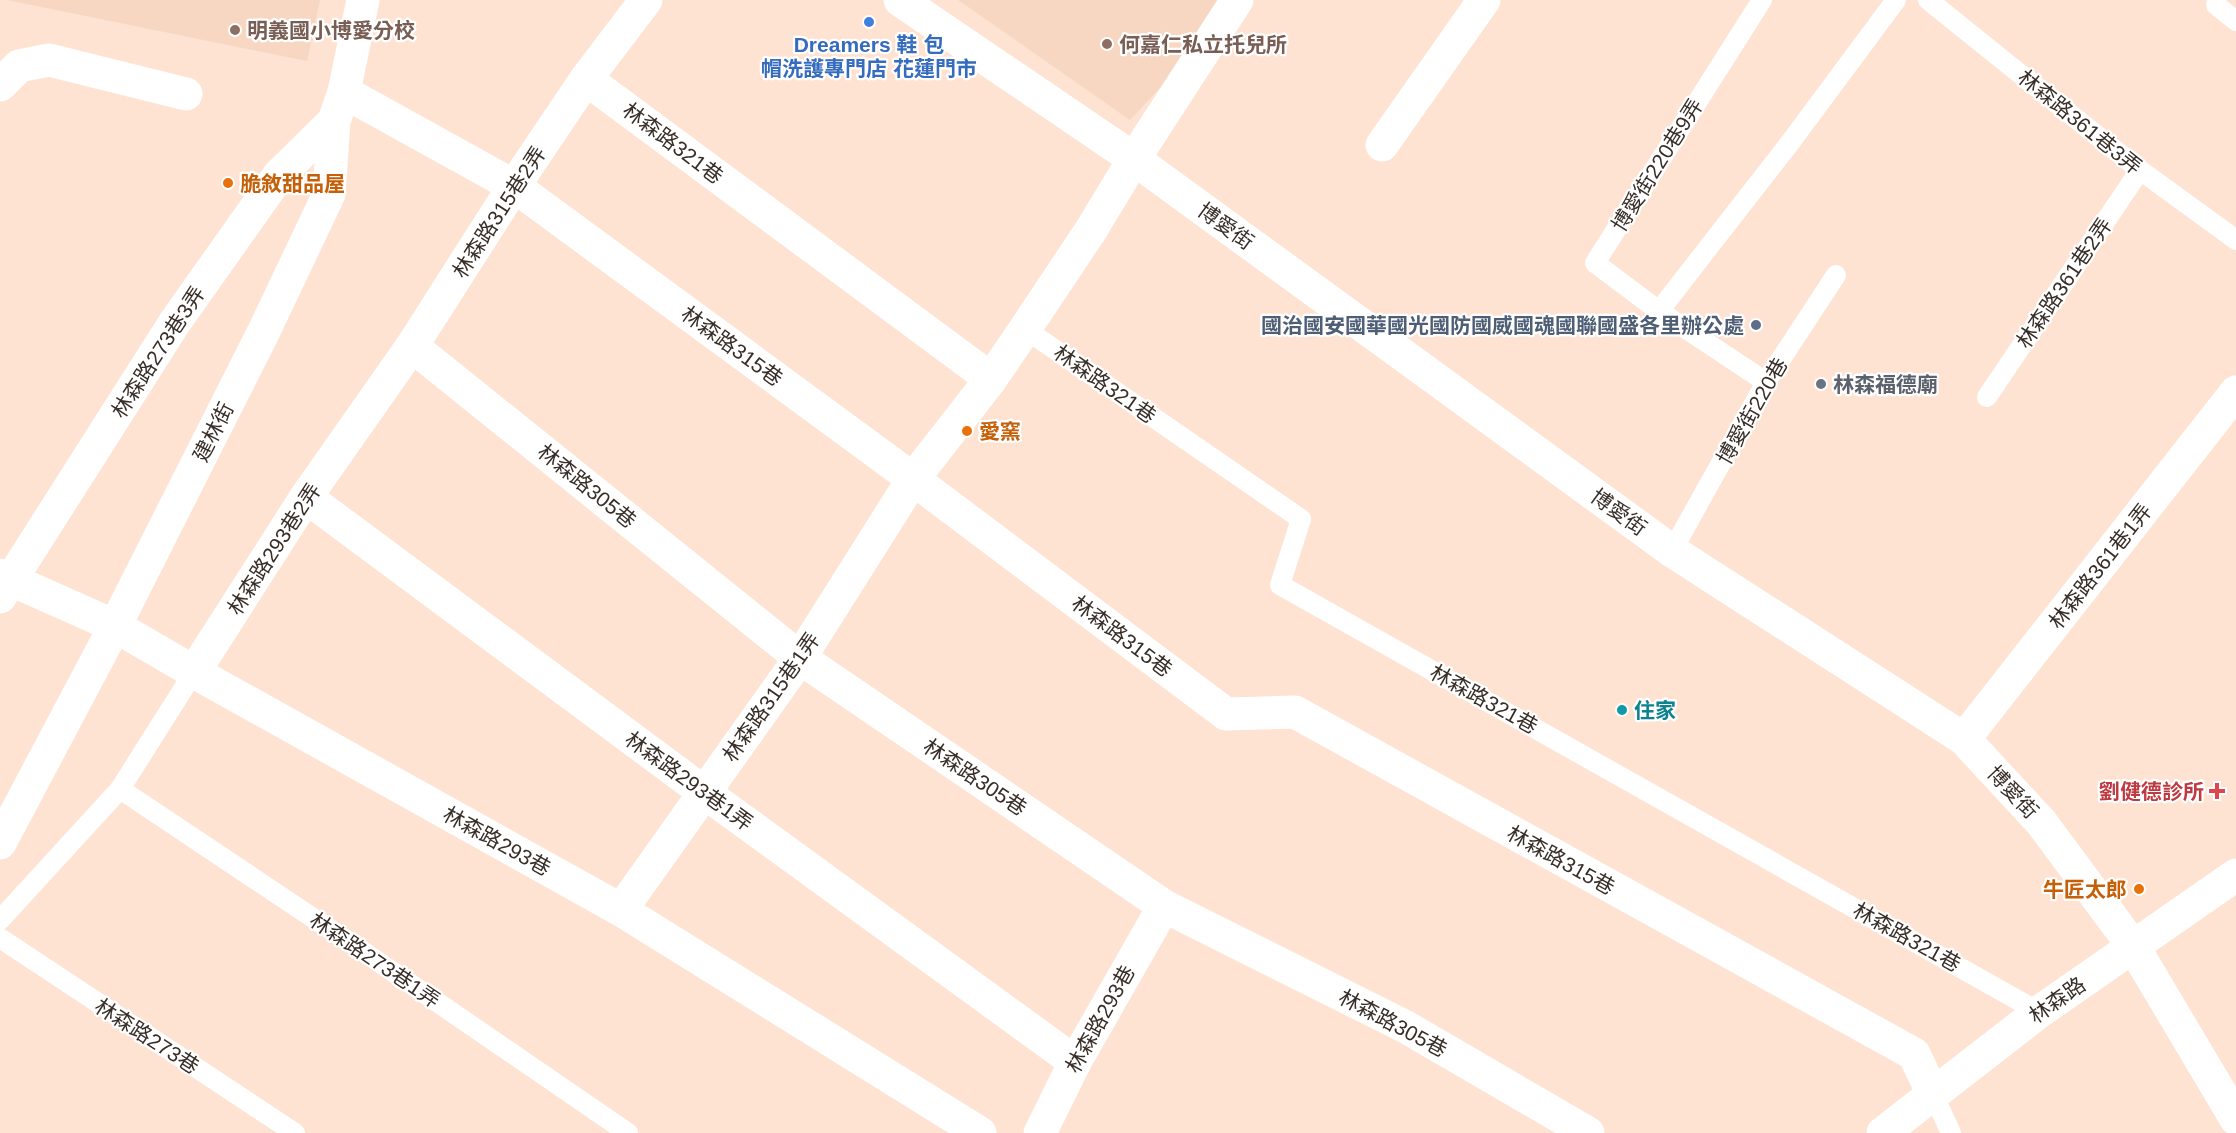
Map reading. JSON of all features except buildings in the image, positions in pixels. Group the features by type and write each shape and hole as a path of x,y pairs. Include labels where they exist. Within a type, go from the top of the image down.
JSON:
{"street":[{"name":"建林街","path":"0,843 115,626 264,331 329,194 339,107 363,0"},
{"name":"林森路315巷2弄","path":"356,426 412,346 514,186 586,79 646,0"},
{"name":"博愛街","path":"900,0 1134,159 1672,550 1964,739 2041,822 2133,946 2236,1119"},
{"path":"913,479 991,379 1025,329 1091,230 1237,0"},
{"path":"1382,145 1484,0"},
{"path":"0,84 19,66 49,60 186,94"},
{"name":"林森路321巷","path":"586,79 991,379"},
{"name":"林森路315巷","path":"339,107 514,186 913,479 1226,714 1295,712 1914,1054 1933,1094"},
{"name":"林森路273巷3弄","path":"4,584 175,322 279,175 339,107"},
{"name":"林森路305巷","path":"412,346 800,658 1164,906 1406,1027 1588,1133"},
{"name":"林森路361巷1弄","path":"1964,739 2236,392"},
{"name":"林森路293巷2弄","path":"194,672 306,497 356,426"},
{"name":"林森路315巷1弄","path":"621,910 800,658 913,479"},
{"name":"林森路293巷1弄","path":"306,497 705,793 1075,1062"},
{"name":"林森路293巷","path":"4,584 115,626 621,910 980,1133"},
{"name":"林森路","path":"1883,1133 2039,1012 2236,875"},
{"name":"林森路293巷","path":"1040,1133 1075,1062 1164,906"}],"lane":[{"name":"博愛街220巷9弄","path":"1762,0 1595,263 1659,311 1767,382"},
{"path":"1659,311 1792,140 1896,0"},
{"name":"林森路361巷3弄","path":"1928,0 2140,170 2236,240"},
{"path":"2216,5 2236,21"},
{"name":"林森路361巷2弄","path":"1987,397 2140,170"},
{"name":"博愛街220巷","path":"1672,550 1767,382 1836,275"},
{"name":"林森路321巷","path":"1025,329 1301,519 1280,585 2039,1012"},
{"path":"0,920 120,789 194,672"},
{"name":"林森路273巷1弄","path":"120,789 368,954 628,1133"},
{"name":"林森路273巷","path":"0,938 294,1133"},
{"path":"1933,1094 1951,1133"}],"shaded area":[{"name":"明義國小博愛分校","path":"7,0 320,0 307,61"},
{"name":"何嘉仁私立托兒所","path":"958,0 1225,0 1160,88 1130,120"}],"place":[{"name":"Dreamers 鞋 包 帽洗護專門店 花蓮門市","path":"869,22"},
{"name":"明義國小博愛分校","path":"235,30"},
{"name":"何嘉仁私立托兒所","path":"1107,44"},
{"name":"脆敘甜品屋","path":"228,183"},
{"name":"國治國安國華國光國防國威國魂國聯國盛各里辦公處","path":"1756,325"},
{"name":"林森福德廟","path":"1821,384"},
{"name":"愛窯","path":"967,431"},
{"name":"住家","path":"1622,710"},
{"name":"劉健德診所","path":"2217,791"},
{"name":"牛匠太郎","path":"2139,889"}]}
